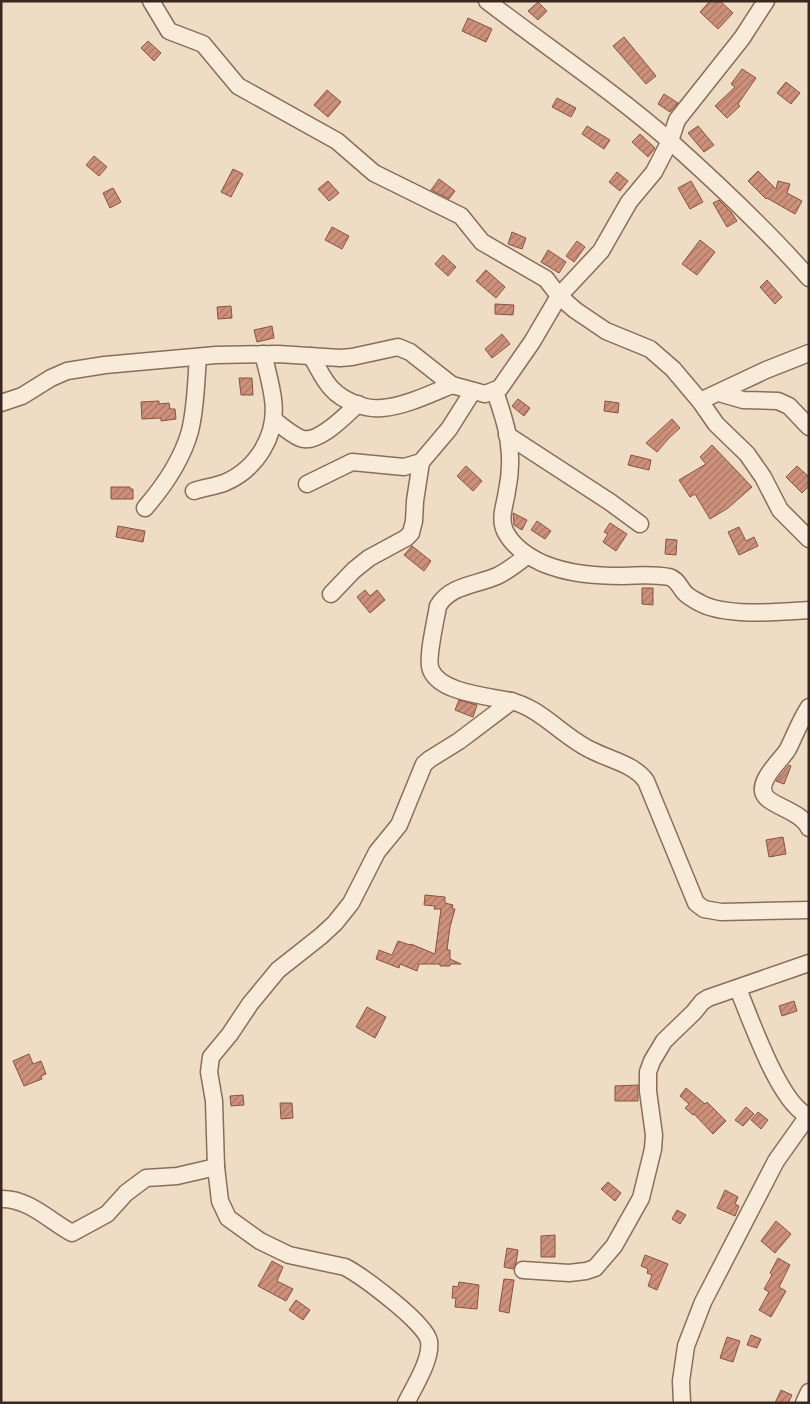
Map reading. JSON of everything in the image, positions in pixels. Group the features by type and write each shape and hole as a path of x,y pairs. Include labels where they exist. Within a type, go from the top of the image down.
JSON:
{"street":[{"path":"151,1 168,31 203,44 238,86 337,141 374,173 462,216 482,242 546,279 559,296 575,310 606,331 650,349 673,369 700,401 716,424 756,465 780,510 809,539"},
{"path":"487,1 670,141 774,238 809,278"},
{"path":"1,403 22,396 66,371 105,365 198,357 264,354 340,358 401,347 452,385 485,394 495,391 500,388 532,342 559,296 601,251 629,202 654,172 670,141 677,120 698,96 742,38 766,1"},
{"path":"700,401 766,370 809,353"},
{"path":"194,491 224,482 241,473 264,448 274,420 274,400 264,354"},
{"path":"312,356 332,390 358,404 385,408 416,399 452,385"},
{"path":"145,508 161,490 176,464 189,432 193,415 198,357"},
{"path":"495,391 510,445 508,490 502,523 510,540 527,556 558,570 581,574 671,577 686,594 706,606 758,612 809,610"},
{"path":"331,594 354,570 369,558 406,538 411,533 421,462 449,429 473,392"},
{"path":"719,393 743,400 766,399 784,403 809,427"},
{"path":"274,420 300,438 310,440 337,423 358,404"},
{"path":"507,435 610,502 640,524"},
{"path":"307,484 352,462 404,467 421,462"},
{"path":"527,556 497,576 457,589 440,602 429,661 431,672 439,680 452,687 512,701 529,708 576,742 641,774 646,781 696,903 704,909 722,912 809,910"},
{"path":"406,1403 429,1351 427,1335 419,1325 371,1284 345,1267 288,1255 273,1249 228,1218 220,1201 216,1167 214,1101 209,1072 211,1057 278,970 321,936 335,923 351,903 378,852 399,824 424,764 459,741 512,701"},
{"path":"809,707 801,719 788,749 772,767 766,778 764,789 765,796 769,800 781,805 807,824 809,828"},
{"path":"523,1270 569,1273 586,1272 595,1268 614,1246 641,1198 653,1149 654,1135 648,1091 648,1072 664,1041 708,998 809,963"},
{"path":"682,1403 681,1381 686,1346 703,1302 776,1161 808,1116 800,1111 784,1091 774,1074 738,989"},
{"path":"1,1199 8,1198 31,1206 72,1233 107,1214 126,1193 146,1178 177,1176 216,1167"},
{"path":"804,1403 809,1392"}],"building":[{"path":"710,1 720,1 733,13 718,29 700,12"},
{"path":"538,2 547,11 538,20 528,11"},
{"path":"468,18 492,29 486,42 462,31"},
{"path":"624,37 656,76 646,84 613,46"},
{"path":"148,41 161,53 154,61 141,48"},
{"path":"742,69 756,78 738,104 740,106 727,118 715,106 735,87 731,84"},
{"path":"786,82 800,93 791,104 777,93"},
{"path":"327,90 341,102 328,117 314,105"},
{"path":"664,94 678,103 670,112 658,104"},
{"path":"557,98 576,108 571,117 552,107"},
{"path":"587,126 610,140 604,149 582,134"},
{"path":"698,126 714,145 704,152 688,133"},
{"path":"640,134 655,148 648,157 632,142"},
{"path":"94,156 107,167 99,176 86,165"},
{"path":"233,169 243,174 231,197 221,192"},
{"path":"758,171 776,189 778,181 790,184 787,193 802,201 795,214 766,199 748,181"},
{"path":"617,172 628,181 620,191 609,182"},
{"path":"439,179 455,191 449,199 431,190"},
{"path":"328,181 339,193 329,201 318,189"},
{"path":"691,181 703,202 690,209 678,188"},
{"path":"113,188 121,202 110,208 103,193"},
{"path":"719,200 737,221 727,227 713,203"},
{"path":"332,227 349,236 342,249 325,240"},
{"path":"512,232 526,238 522,249 508,244"},
{"path":"700,240 715,252 697,275 682,264"},
{"path":"577,241 585,247 574,262 566,256"},
{"path":"548,250 566,262 559,273 541,262"},
{"path":"443,255 456,267 448,276 435,264"},
{"path":"486,270 505,287 496,298 476,281"},
{"path":"767,280 782,297 775,304 760,287"},
{"path":"495,304 514,305 513,315 495,314"},
{"path":"231,306 232,318 218,319 217,307"},
{"path":"272,326 274,338 257,342 254,330"},
{"path":"502,334 510,344 492,358 485,349"},
{"path":"239,378 252,378 253,395 241,395"},
{"path":"518,399 530,408 524,416 512,406"},
{"path":"159,401 159,404 169,403 170,409 175,409 176,419 161,421 161,418 142,419 141,402"},
{"path":"605,401 619,403 618,413 604,411"},
{"path":"672,419 680,428 657,452 646,443"},
{"path":"712,445 752,487 728,508 710,519 695,494 690,497 679,480 706,464 700,457"},
{"path":"631,455 651,460 649,470 628,465"},
{"path":"466,466 482,481 473,491 457,476"},
{"path":"797,466 809,477 809,486 802,493 786,477"},
{"path":"111,487 130,487 130,489 133,489 133,499 111,499"},
{"path":"513,513 527,520 522,530 514,525"},
{"path":"537,521 551,531 545,539 531,530"},
{"path":"610,523 627,534 616,551 603,542 608,534 604,532"},
{"path":"118,526 145,531 143,542 116,537"},
{"path":"739,527 746,541 754,537 758,546 739,555 728,532"},
{"path":"666,539 677,540 676,555 665,554"},
{"path":"412,546 431,561 424,571 404,555"},
{"path":"642,588 653,588 653,605 642,604"},
{"path":"365,590 370,596 377,590 385,600 370,613 357,597"},
{"path":"459,700 477,705 473,717 455,710"},
{"path":"789,765 791,766 784,784 776,781"},
{"path":"783,837 786,854 769,857 766,840"},
{"path":"425,895 445,897 445,903 453,905 452,909 455,909 447,950 450,950 450,959 461,964 440,966 440,964 419,964 417,971 400,964 399,968 376,959 379,950 392,955 398,941 435,954 441,909 434,909 435,906 424,905"},
{"path":"794,1001 797,1011 782,1016 779,1006"},
{"path":"367,1007 386,1017 375,1038 356,1027"},
{"path":"29,1054 33,1064 41,1061 46,1074 41,1076 42,1079 24,1086 13,1061"},
{"path":"638,1085 638,1101 615,1101 615,1086"},
{"path":"686,1088 705,1104 707,1102 726,1121 713,1134 694,1114 685,1108 689,1104 680,1096"},
{"path":"243,1095 244,1105 231,1106 230,1096"},
{"path":"280,1103 292,1103 293,1118 281,1119"},
{"path":"746,1107 754,1114 743,1126 735,1120"},
{"path":"758,1112 768,1120 761,1129 751,1120"},
{"path":"608,1182 621,1193 615,1201 601,1189"},
{"path":"725,1190 738,1197 735,1204 739,1206 735,1216 717,1208"},
{"path":"677,1210 686,1215 680,1224 672,1219"},
{"path":"776,1221 791,1234 775,1253 761,1241"},
{"path":"555,1235 555,1257 541,1257 541,1236"},
{"path":"507,1248 518,1250 513,1269 504,1267"},
{"path":"645,1255 668,1264 657,1290 648,1286 652,1275 647,1273 648,1269 641,1266"},
{"path":"778,1258 790,1265 779,1287 786,1291 771,1317 759,1310 769,1292 764,1289 772,1275 770,1273"},
{"path":"272,1261 283,1267 277,1281 293,1289 286,1301 258,1286"},
{"path":"504,1279 514,1280 509,1313 499,1311"},
{"path":"459,1282 479,1285 477,1309 455,1307 456,1298 452,1298 453,1286 458,1287"},
{"path":"296,1300 310,1310 303,1320 289,1310"},
{"path":"751,1335 761,1339 757,1348 747,1345"},
{"path":"727,1337 740,1341 733,1362 720,1358"},
{"path":"781,1390 792,1395 788,1403 775,1403"}]}
